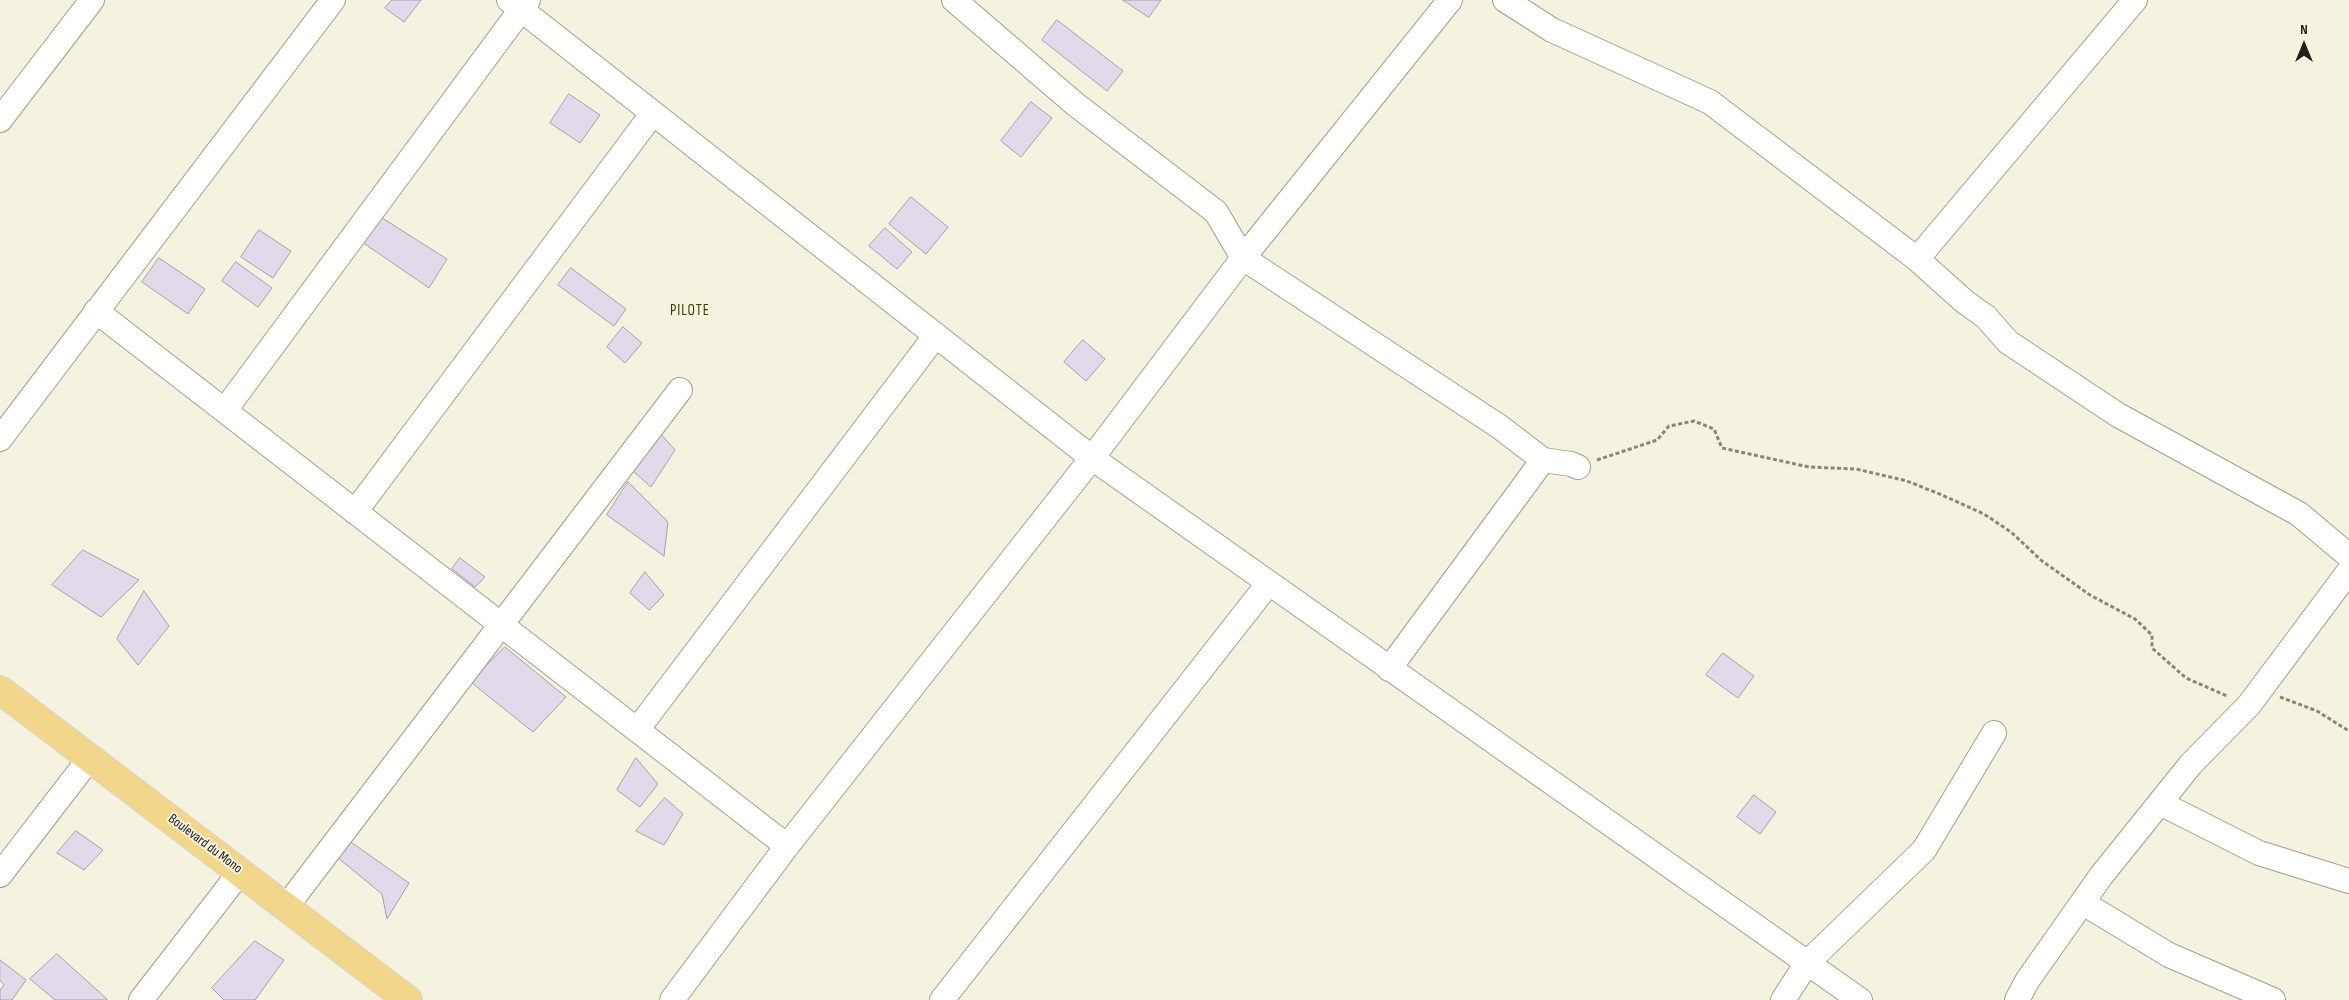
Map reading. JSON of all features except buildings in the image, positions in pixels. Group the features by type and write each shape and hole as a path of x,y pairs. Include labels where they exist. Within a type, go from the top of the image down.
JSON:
{"main road":[{"name":"Boulevard du Mono","path":"0,690 241,871 408,1000"}],"street":[{"path":"0,120 92,0"},
{"path":"0,439 333,0"},
{"path":"954,0 1075,104 1216,212 1244,258 1500,427 1543,460 1571,464 1578,467"},
{"path":"672,1000 787,846 1092,458 1244,258 1450,0"},
{"path":"1505,0 1552,30 1710,102 1917,259 1965,302 1986,317 2008,342 2118,415 2299,514 2349,556"},
{"path":"1917,259 2135,0"},
{"path":"225,410 520,3 653,113 1092,458 1860,1000"},
{"path":"355,512 653,113"},
{"path":"96,311 787,846"},
{"path":"637,730 936,336"},
{"path":"286,907 680,390"},
{"path":"1389,669 1543,460"},
{"path":"2017,1000 2027,981 2083,903 2160,803 2191,764 2255,697 2349,572"},
{"path":"942,1000 1268,584"},
{"path":"1783,1000 1807,963 1924,850 1994,733"},
{"path":"0,875 90,758"},
{"path":"2160,803 2259,853 2349,881"},
{"path":"141,1000 241,871"},
{"path":"2083,903 2169,955 2273,1000"}],"path":[{"path":"1578,467 1657,440 1669,426 1694,421 1714,430 1722,448 1792,464 1856,469 1907,481 1984,514 2004,528 2042,561 2090,595 2119,608 2140,623 2152,635 2152,648 2186,678 2255,697 2317,711 2349,731"}],"district":[{"name":"PILOTE","path":"690,311"}]}
